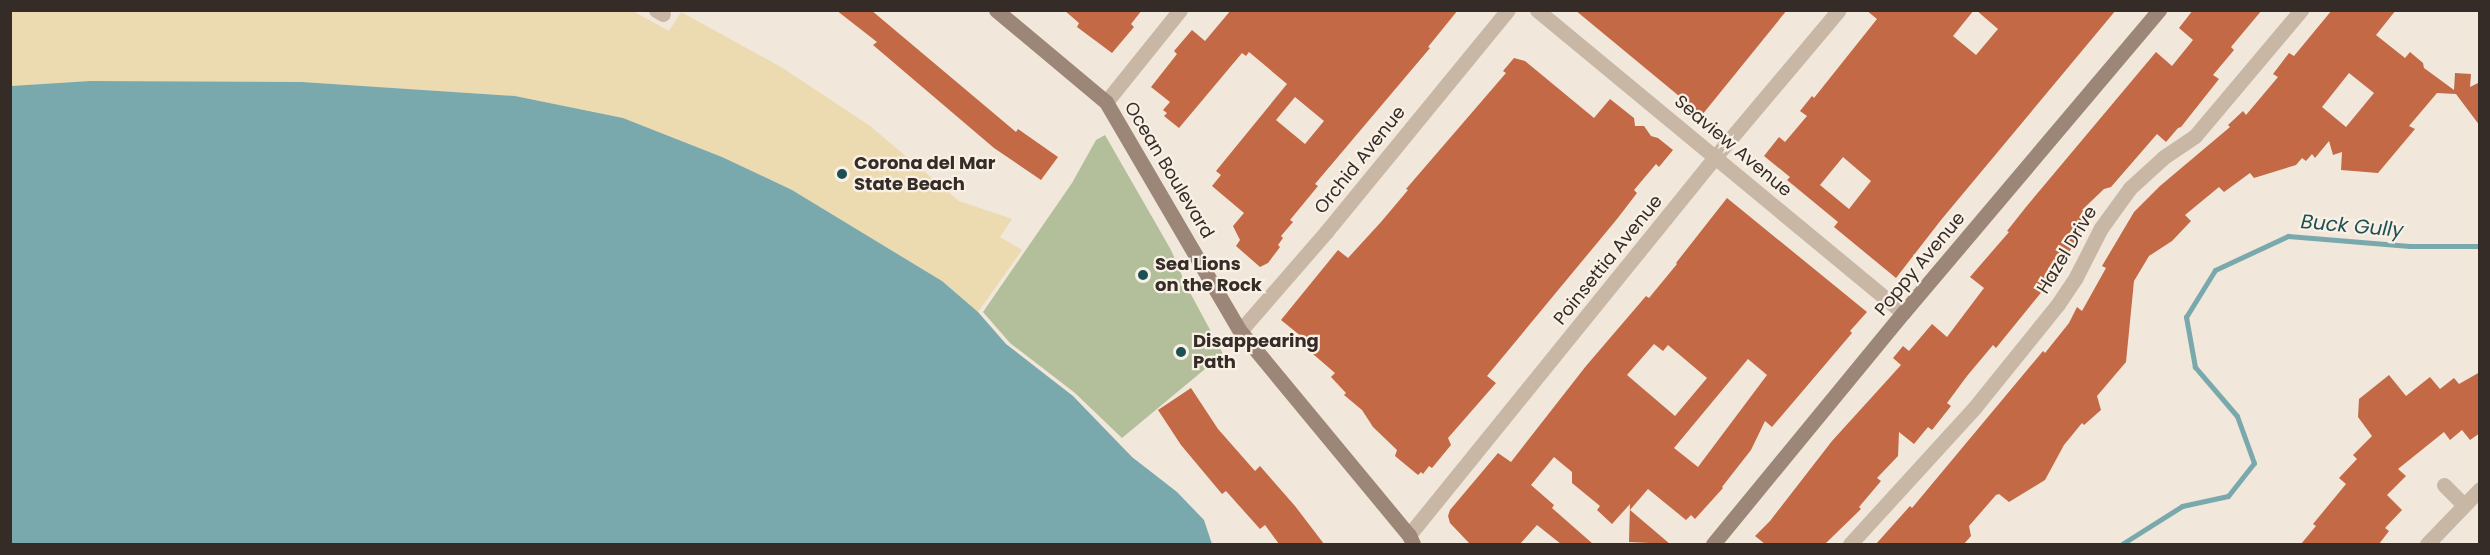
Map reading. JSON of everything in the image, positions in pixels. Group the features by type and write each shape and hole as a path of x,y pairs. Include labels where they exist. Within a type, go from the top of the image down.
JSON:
{"street":[{"name":"Ocean Boulevard","path":"996,10 1106,102 1240,331 1411,540"},
{"path":"1106,102 1180,10"},
{"name":"Orchid Avenue","path":"1240,331 1326,232 1508,10"},
{"name":"Seaview Avenue","path":"1537,10 1903,314"},
{"name":"Poinsettia Avenue","path":"1411,540 1715,157 1839,10"},
{"name":"Poppy Avenue","path":"1713,544 2159,10"},
{"name":"Hazel Drive","path":"1850,544 1975,407 2058,304 2081,268 2101,228 2130,188 2164,157 2194,136 2301,10"},
{"path":"2444,485 2463,506"},
{"path":"2427,544 2480,489"}],"green space":[{"path":"1105,135 1171,250 1186,285 1223,354 1122,438 1075,393 1010,343 983,312 1072,183 1096,140"}],"sand":[{"name":"Corona del Mar State Beach","path":"631,10 669,31 681,12 781,67 870,126 959,201 1012,219 1000,237 1022,250 978,312 942,281 792,190 722,157 623,118 515,96 302,82 90,81 11,86 10,11"}],"water":[{"path":"90,81 302,82 515,96 623,118 722,157 792,190 942,281 978,312 1006,344 1073,396 1132,457 1177,492 1204,520 1212,544 11,544 11,86"}],"building":[{"path":"836,10 871,10 1016,132 1018,129 1058,157 1041,180 994,148 873,45 877,42"},
{"path":"1064,10 1142,10 1131,24 1134,27 1112,53 1077,27 1079,23"},
{"path":"1231,10 1458,10 1428,47 1430,48 1315,184 1318,186 1290,220 1293,222 1281,236 1283,238 1278,245 1280,247 1268,263 1260,267 1236,246 1240,240 1233,226 1244,213 1212,186 1221,175 1216,171 1287,84 1249,52 1246,56 1242,53 1179,128 1164,116 1167,113 1163,110 1170,102 1151,87 1177,54 1174,51 1192,30 1205,41","holes":["1295,97 1324,121 1305,144 1276,120"]},
{"path":"1575,10 1787,10 1702,115"},
{"path":"1866,10 1974,10 1953,36 1976,55 1998,29 1976,10 2116,10 1941,220 1896,278 1834,227 1838,222 1787,180 1790,177 1764,156 1779,137 1785,142 1807,116 1800,111 1812,96 1814,98 1877,19","holes":["1843,157 1871,181 1849,209 1820,185"]},
{"path":"2193,10 2262,10 2231,47 2234,50 2213,75 2219,79 2181,127 2166,142 2157,134 2111,187 2104,189 2082,210 2089,215 2061,268 1996,348 1993,345 1967,376 1947,403 1951,406 1932,430 1928,427 1914,444 1899,432 1898,456 1877,478 1881,481 1859,507 1861,509 1825,544 1765,544 1755,536 1770,521 1832,441 1901,365 1893,358 1903,346 1909,351 1932,324 1947,337 1984,288 1970,277 2009,232 2007,231 2026,207 2156,52 2172,66 2193,40 2179,28"},
{"path":"2332,10 2396,10 2376,35 2405,58 2410,52 2423,63 2424,68 2454,90 2455,73 2471,74 2470,87 2480,82 2480,126 2456,94 2437,93 2409,126 2415,129 2378,173 2341,170 2342,152 2333,155 2329,141 2315,158 2312,154 2306,161 2302,158 2296,165 2254,178 2250,173 2224,192 2219,187 2185,215 2191,221 2172,241 2149,256 2134,281 2126,362 2097,396 2101,410 2084,425 2082,423 2064,445 2045,480 2009,502 1999,494 1996,495 1969,526 1971,536 1964,544 1876,544 1910,506 1912,508 2043,351 2045,353 2069,323 2077,307 2082,311 2106,268 2102,266 2134,212 2160,186 2230,127 2228,125 2243,111 2246,115 2278,77 2273,74 2289,53 2294,56","holes":["2349,73 2374,93 2346,127 2322,107"]},
{"path":"1514,58 1525,61 1594,118 1610,99 1634,118 1635,126 1644,126 1651,136 1658,138 1673,150 1659,167 1656,164 1634,190 1637,193 1617,219 1487,376 1496,383 1448,438 1451,445 1432,468 1429,466 1423,474 1421,472 1418,475 1395,456 1397,450 1373,427 1362,410 1344,395 1346,393 1331,377 1335,373 1306,348 1308,346 1301,339 1302,337 1281,320 1338,250 1348,258 1381,222 1408,190 1406,189 1506,73 1503,71"},
{"path":"1727,198 1867,312 1850,331 1852,333 1772,427 1765,421 1751,450 1723,488 1695,519 1691,515 1686,520 1648,489 1630,510 1670,544 1629,542 1630,504 1612,524 1597,510 1600,506 1572,483 1572,472 1554,457 1531,485 1554,505 1552,508 1593,544 1561,544 1537,525 1520,544 1470,544 1450,523 1448,516 1450,510 1498,453 1511,462 1586,366 1646,296 1649,298","holes":["1654,344 1663,351 1668,345 1707,378 1675,416 1627,375","1748,359 1767,375 1698,467 1674,448"]},
{"path":"2480,372 2480,433 2470,440 2462,430 2450,440 2444,432 2398,469 2406,476 2387,495 2402,510 2385,528 2389,531 2379,544 2301,544 2316,526 2313,524 2346,484 2339,478 2357,459 2353,455 2372,436 2358,417 2359,399 2389,375 2406,396 2430,377 2440,389 2454,378 2459,384"},
{"path":"1191,388 1218,429 1255,471 1260,466 1324,544 1279,544 1265,525 1260,529 1226,491 1222,494 1181,445 1158,410"}],"waterway":[{"name":"Buck Gully","path":"2122,544 2182,506 2228,496 2254,463 2237,416 2195,367 2186,317 2215,270 2288,236 2410,246 2480,246"}],"place":[{"name":"Corona del Mar State Beach","path":"842,174"},
{"name":"Sea Lions on the Rock","path":"1143,275"},
{"name":"Disappearing Path","path":"1181,352"}]}
